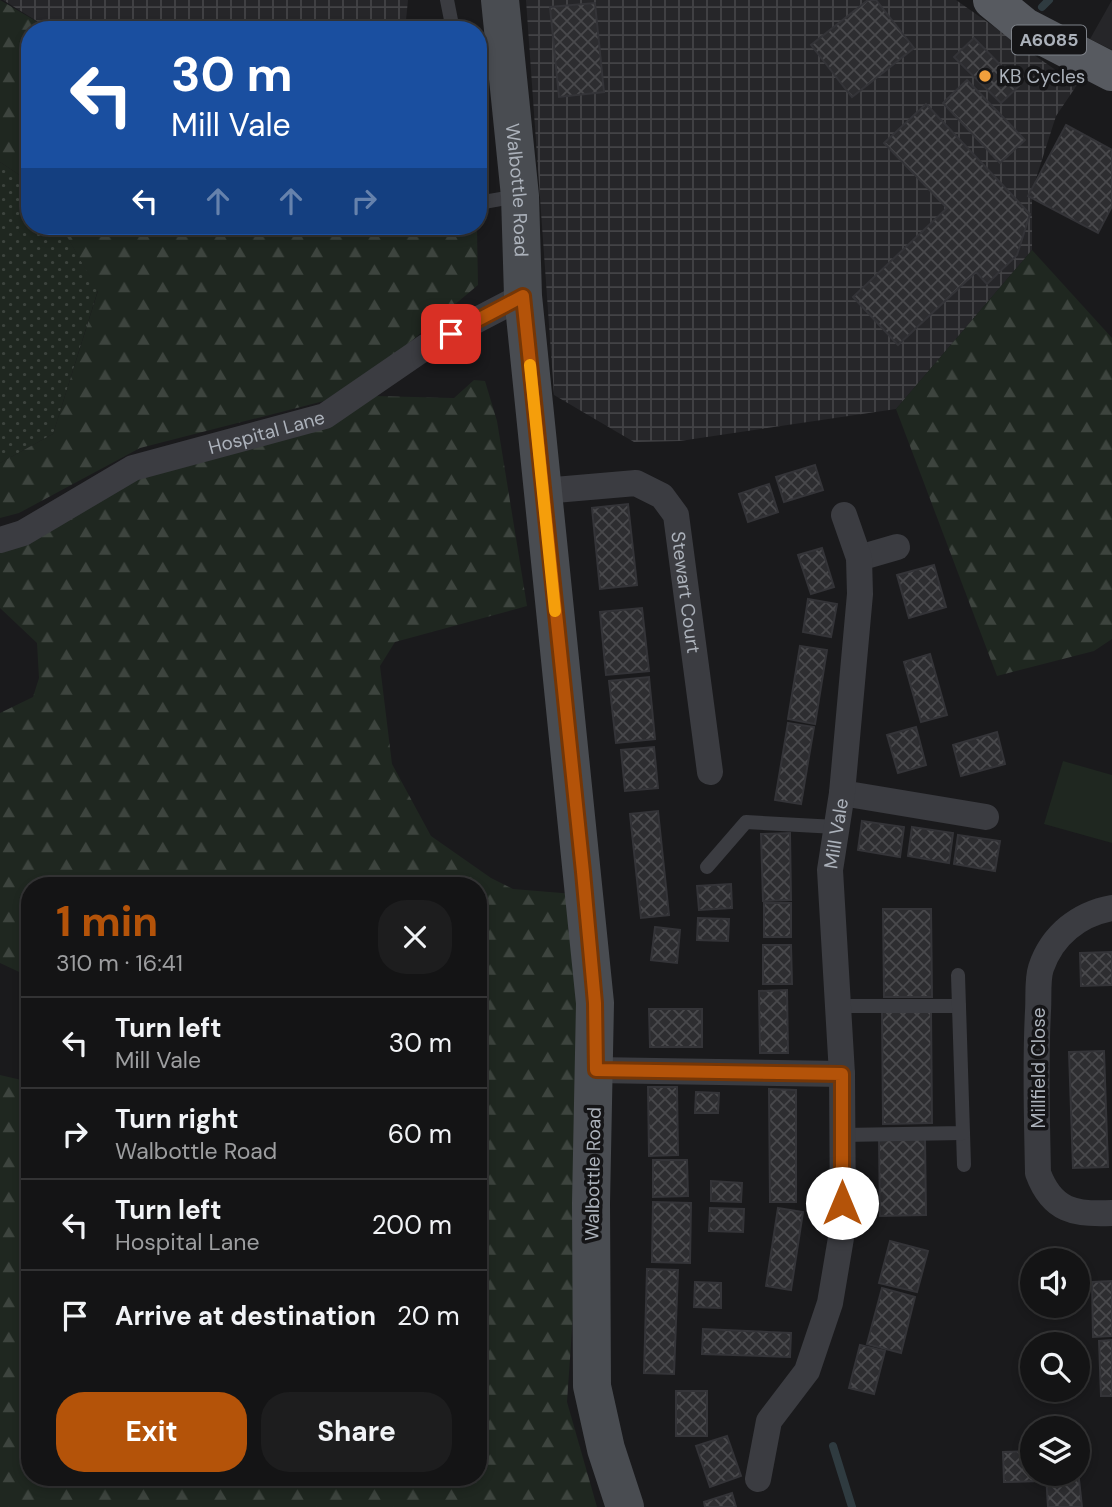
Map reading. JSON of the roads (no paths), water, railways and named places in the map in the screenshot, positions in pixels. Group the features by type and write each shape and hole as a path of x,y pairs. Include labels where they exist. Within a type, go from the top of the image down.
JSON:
{"main road":[{"name":"A6085","path":"992,0 1025,27 1112,72"}],"street":[{"name":"Walbottle Road","path":"500,0 520,196 523,296 591,964 596,1070 591,1203 592,1386 602,1438 625,1507"},
{"name":"Hospital Lane","path":"0,540 23,533 133,468 325,416 427,346 523,296"},
{"name":"Stewart Court","path":"544,491 636,483 662,496 676,515 709,772"},
{"name":"Mill Vale","path":"758,1479 769,1421 807,1371 830,1303 842,1226 842,1074 830,870 842,793 860,594 859,558 844,515"},
{"path":"859,558 897,547"},
{"path":"842,793 986,817"},
{"name":"Millfield Close","path":"1112,908 1080,918 1062,933 1051,949 1041,969 1036,1045 1038,1173 1045,1192 1060,1206 1078,1212 1112,1213"},
{"path":"596,1070 842,1074"}],"lane":[{"path":"447,0 451,21"},
{"path":"487,202 520,196"},
{"path":"707,867 746,822 836,827"},
{"path":"958,975 964,1165"},
{"path":"838,1006 959,1006"},
{"path":"842,1135 963,1133"}],"waterway":[{"path":"1042,7 1049,0"},
{"path":"833,1446 852,1507"}],"place":[{"name":"KB Cycles","path":"985,76"}]}
